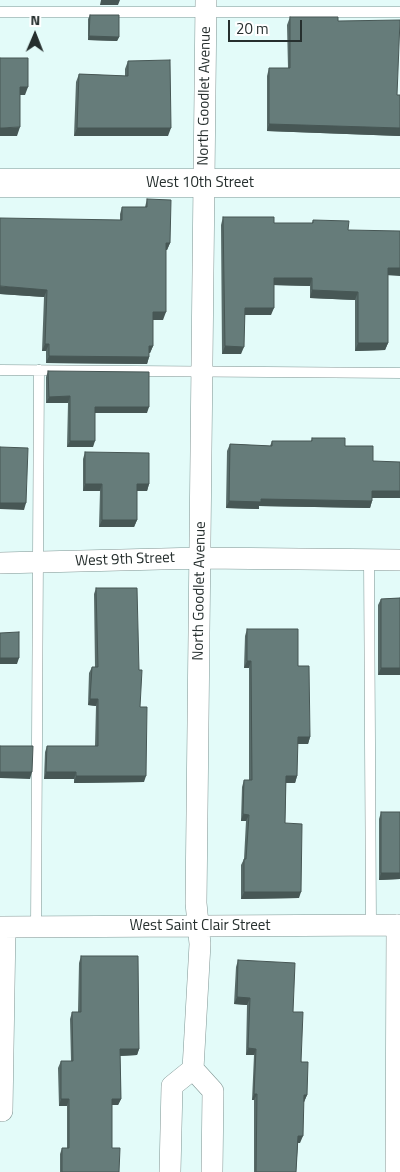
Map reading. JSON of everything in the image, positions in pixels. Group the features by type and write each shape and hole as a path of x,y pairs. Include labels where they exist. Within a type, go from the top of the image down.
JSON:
{"main road":[{"name":"West 10th Street","path":"0,183 400,183"}],"street":[{"name":"North Goodlet Avenue","path":"193,1069 200,944 196,903 206,7"},
{"name":"West 9th Street","path":"0,563 201,558 400,560"},
{"name":"West Saint Clair Street","path":"2,927 398,925"},
{"path":"396,1172 398,925"},
{"path":"2,927 2,1111"},
{"path":"170,1172 172,1086 193,1069 213,1091 212,1172"}],"lane":[{"path":"0,12 206,7 400,12"},
{"path":"0,370 400,374"},
{"path":"36,926 39,370"},
{"path":"369,560 371,924"}],"building":[{"path":"90,15 119,15 119,37 89,36"},
{"path":"290,17 338,17 338,21 400,20 397,95 400,95 400,128 269,124 269,68 290,68"},
{"path":"0,58 28,58 28,87 20,87 20,127 0,128"},
{"path":"170,60 171,128 77,128 79,74 128,76 128,61"},
{"path":"147,199 171,200 170,243 166,243 166,312 153,312 153,346 149,346 149,357 49,356 49,344 45,344 47,290 0,286 0,218 122,220 122,207 147,207"},
{"path":"223,217 274,217 274,223 313,223 313,220 349,221 348,230 400,231 400,268 388,268 388,343 358,343 358,292 312,290 312,278 274,278 274,308 245,308 244,347 225,346"},
{"path":"48,371 149,372 149,407 95,407 95,441 70,441 70,396 49,397"},
{"path":"312,438 345,438 345,446 373,446 373,461 400,462 400,491 372,491 372,501 261,499 261,502 229,501 230,444 272,446 272,441 312,441"},
{"path":"0,447 28,448 26,503 0,503"},
{"path":"85,452 149,453 149,484 137,484 137,520 102,520 102,484 85,484"},
{"path":"96,588 137,588 139,670 142,670 140,707 147,707 146,776 76,776 76,772 46,772 47,746 98,746 98,699 90,699 92,667 98,667"},
{"path":"400,598 400,668 381,668 381,599"},
{"path":"247,629 298,629 298,666 309,666 310,737 298,737 297,776 286,776 285,823 302,824 301,892 244,892 244,859 246,859 249,815 243,814 244,780 252,780 251,661 247,661"},
{"path":"19,632 19,658 0,658 0,633"},
{"path":"0,746 33,746 32,772 0,772"},
{"path":"381,812 400,812 400,873 381,873"},
{"path":"81,956 138,956 139,1049 120,1049 121,1099 112,1099 112,1148 120,1148 119,1172 62,1172 62,1148 69,1148 69,1099 61,1099 61,1061 73,1061 72,1012 81,1012"},
{"path":"238,960 295,963 293,1012 303,1012 301,1062 308,1062 307,1095 304,1095 303,1136 298,1136 296,1172 256,1172 257,1094 254,1094 256,1049 248,1048 250,998 237,997"}]}
